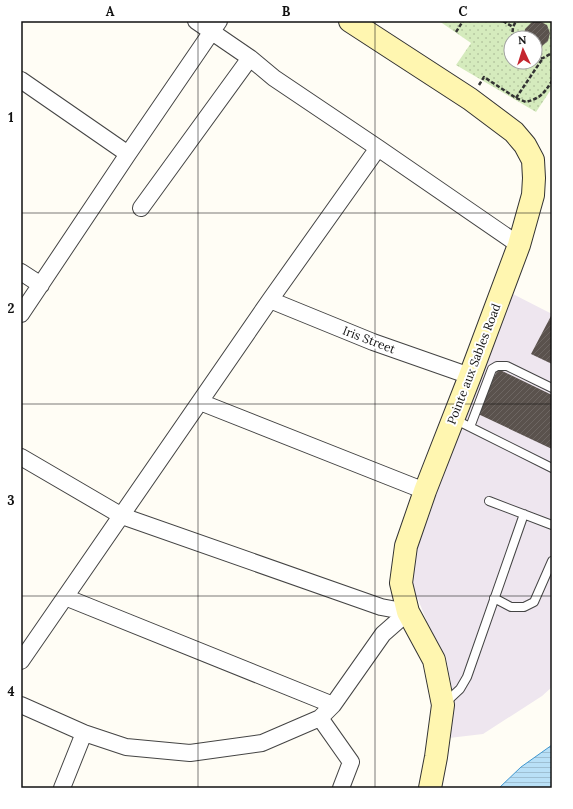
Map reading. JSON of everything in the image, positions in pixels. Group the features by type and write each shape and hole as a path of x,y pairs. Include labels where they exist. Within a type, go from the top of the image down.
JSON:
{"main road":[{"name":"Pointe aux Sables Road","path":"350,21 470,99 514,132 525,145 533,160 533,195 519,246 470,376 462,423 425,491 406,546 401,583 408,612 434,660 443,704 430,788"}],"street":[{"path":"196,21 215,26 274,78 519,246"},
{"path":"21,314 215,26"},
{"path":"141,208 250,58"},
{"path":"21,80 128,154"},
{"path":"21,661 270,300 378,148"},
{"path":"21,272 41,285"},
{"name":"Iris Street","path":"270,300 373,342 470,376"},
{"path":"200,402 425,491"},
{"path":"21,457 122,516 381,607 408,612"},
{"path":"65,597 333,705"},
{"path":"21,705 84,733 126,747 190,753 262,743 320,718 333,705 383,634 408,612"},
{"path":"320,718 351,762 341,788"},
{"path":"62,788 84,733"}],"lane":[{"path":"552,388 507,366 497,366 492,369 462,423 552,468"},
{"path":"489,501 552,525"},
{"path":"443,704 460,689 467,676 524,514"},
{"path":"494,598 512,607 524,607 534,602 552,561"}],"path":[{"path":"456,32 463,21"},
{"path":"503,21 513,27"},
{"path":"513,30 516,21"},
{"path":"543,58 552,53"},
{"path":"516,98 535,70"},
{"path":"470,99 484,78 516,98 526,102 537,99 544,93 552,81"}],"shaded area":[{"path":"507,291 552,314 552,687 542,696 483,734 449,738 454,699 446,657 428,624 413,587 410,563 430,514 443,467"}],"green space":[{"path":"439,21 552,21 552,88 536,112 456,65 471,43"}],"water":[{"path":"552,745 552,788 499,788 521,767"}],"building":[{"path":"539,21 547,25 550,33 548,41 543,45 543,30 525,30 531,23"},
{"path":"551,316 552,317 552,364 531,354"},
{"path":"498,369 552,395 552,449 476,413"}]}
